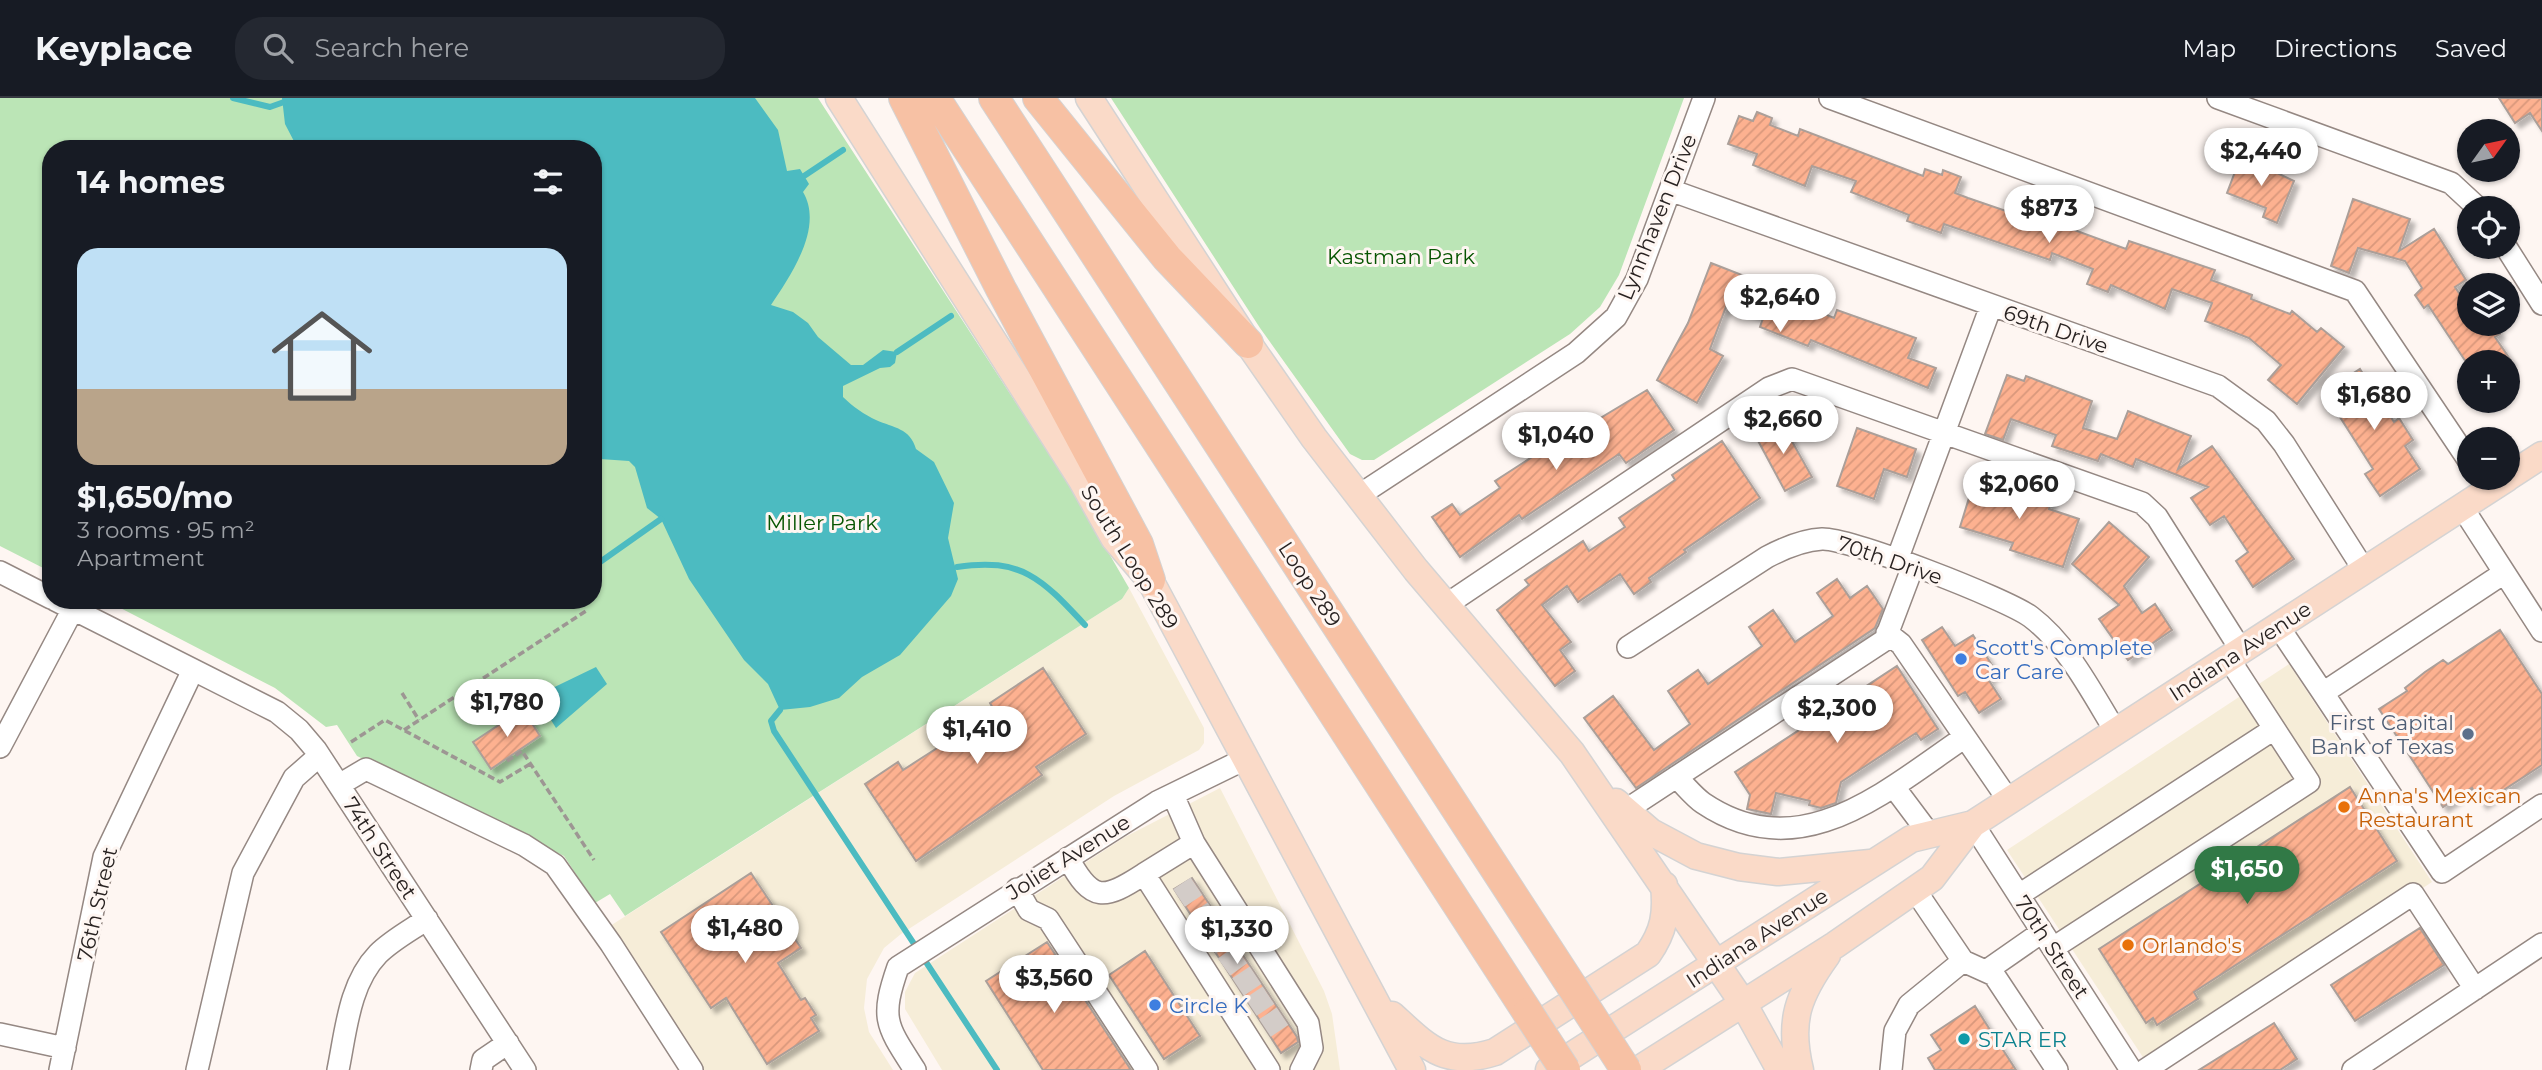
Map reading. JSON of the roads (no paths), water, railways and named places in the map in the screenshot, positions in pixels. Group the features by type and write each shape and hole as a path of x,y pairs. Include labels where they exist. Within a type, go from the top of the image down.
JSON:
{"highway":[{"path":"904,98 1001,289 1138,544 1150,580"},
{"path":"935,98 1565,1070"},
{"name":"Loop 289","path":"994,98 1626,1070"},
{"path":"1038,98 1167,258 1248,342"}],"main road":[{"name":"South Loop 289","path":"839,98 1081,479 1114,538 1150,580 1412,1070"},
{"path":"1089,98 1248,342 1359,496 1446,605 1572,753 1626,810 1651,832 1696,856 1739,867 1778,872 1875,863"},
{"name":"Indiana Avenue","path":"2520,467 2542,455"},
{"name":"Indiana Avenue","path":"1549,1070 1911,839 1973,824 2484,490"},
{"path":"1572,753 1743,1003 1780,1070"},
{"name":"Indiana Avenue","path":"1638,1070 1835,944 1932,878 1973,824"},
{"path":"1375,999 1425,1046 1451,1058 1476,1058 1495,1052 1647,954 1661,935 1664,923 1664,885"},
{"path":"1800,1070 1793,1027 1799,1001 1812,975 1835,944"},
{"path":"1375,999 1392,1070"}],"street":[{"name":"Lynnhaven Drive","path":"1359,496 1576,353 1604,330 1627,300 1704,98"},
{"path":"1830,98 2355,291 2457,443"},
{"path":"2218,98 2451,183 2465,196"},
{"name":"69th Drive","path":"1670,190 2218,386 2266,421 2284,444 2364,570"},
{"path":"2514,259 2542,304"},
{"path":"1626,810 1885,640 1905,563 1946,433 1991,306"},
{"path":"1446,605 1769,388 1792,379 2141,503 2157,517 2274,729 2309,782 2047,940 1986,971"},
{"path":"2462,507 2542,631"},
{"name":"70th Drive","path":"1628,647 1767,556 1790,545 1824,539 1905,563 2003,601 2030,617 2079,673 2116,732"},
{"name":"74th Street","path":"0,572 42,594"},
{"path":"2323,693 2504,573"},
{"path":"0,747 57,609"},
{"name":"74th Street","path":"71,609 277,712 299,730 320,756 525,1070"},
{"path":"2278,626 2442,872"},
{"path":"1887,633 1901,644 2009,801"},
{"name":"76th Street","path":"60,1070 104,858 193,670"},
{"path":"2019,895 2274,729"},
{"path":"1676,777 1703,803 1743,822 1785,831 1847,814 1894,786 1965,737"},
{"path":"198,1070 243,873 299,771 320,756"},
{"name":"Joliet Avenue","path":"915,1070 887,1022 888,995 898,967 1172,795 1245,759"},
{"path":"339,785 366,769 547,858 611,944 692,1070"},
{"path":"1894,786 1930,835"},
{"path":"1172,795 1194,843 1206,881 1290,1012 1308,1023 1312,1048 1301,1070"},
{"path":"2145,1070 2413,894 2542,805"},
{"name":"70th Street","path":"1973,824 2131,1070"},
{"path":"1068,858 1083,886 1097,892 1115,892 1194,843"},
{"path":"1144,874 1172,902 1258,1033 1269,1070"},
{"path":"1017,890 1029,909 1048,919 1147,1070"},
{"path":"1915,890 1964,961 1994,975 2057,1070"},
{"path":"2413,894 2475,989"},
{"path":"338,1070 352,1004 367,968 388,945 427,919"},
{"path":"2353,1070 2542,944"},
{"path":"1891,1070 1895,1031 1909,1005 1964,961"},
{"path":"0,1034 65,1048"},
{"path":"481,1070 483,1060 508,1043"}],"water":[{"path":"282,98 755,98 778,130 787,171 800,169 809,184 803,192 810,220 807,235 795,265 771,305 793,312 808,323 818,337 851,365 863,365 883,350 897,352 895,363 890,367 880,368 843,386 843,397 867,416 905,433 916,449 934,462 954,503 948,538 958,579 951,596 900,655 862,677 839,698 810,707 780,710 768,684 744,660 689,579 661,519 647,508 635,467 629,461 602,459 602,140 293,140 285,124"},
{"path":"596,667 607,684 556,728 536,696"}],"waterway":[{"path":"233,98 270,107 284,102"},
{"path":"804,176 843,150"},
{"path":"897,352 951,316"},
{"path":"602,561 661,519"},
{"path":"957,567 998,565 1029,575 1056,595 1085,625"},
{"path":"780,710 771,721 774,731 997,1070"}],"tunnel":[{"path":"1179,898 1197,886"},
{"path":"1196,923 1214,911"},
{"path":"1210,945 1228,933"},
{"path":"1224,967 1242,954"},
{"path":"1238,987 1256,975"},
{"path":"1251,1007 1269,995"},
{"path":"1265,1028 1283,1016"}],"place":[{"name":"Scott's Complete Car Care","path":"1961,659"},
{"name":"First Capital Bank of Texas","path":"2468,734"},
{"name":"Anna's Mexican Restaurant","path":"2344,807"},
{"name":"Orlando's","path":"2128,945"},
{"name":"Circle K","path":"1155,1005"},
{"name":"STAR ER","path":"1964,1039"}],"park label":[{"name":"Kastman Park","path":"1401,256"},
{"name":"Miller Park","path":"822,522"}]}
